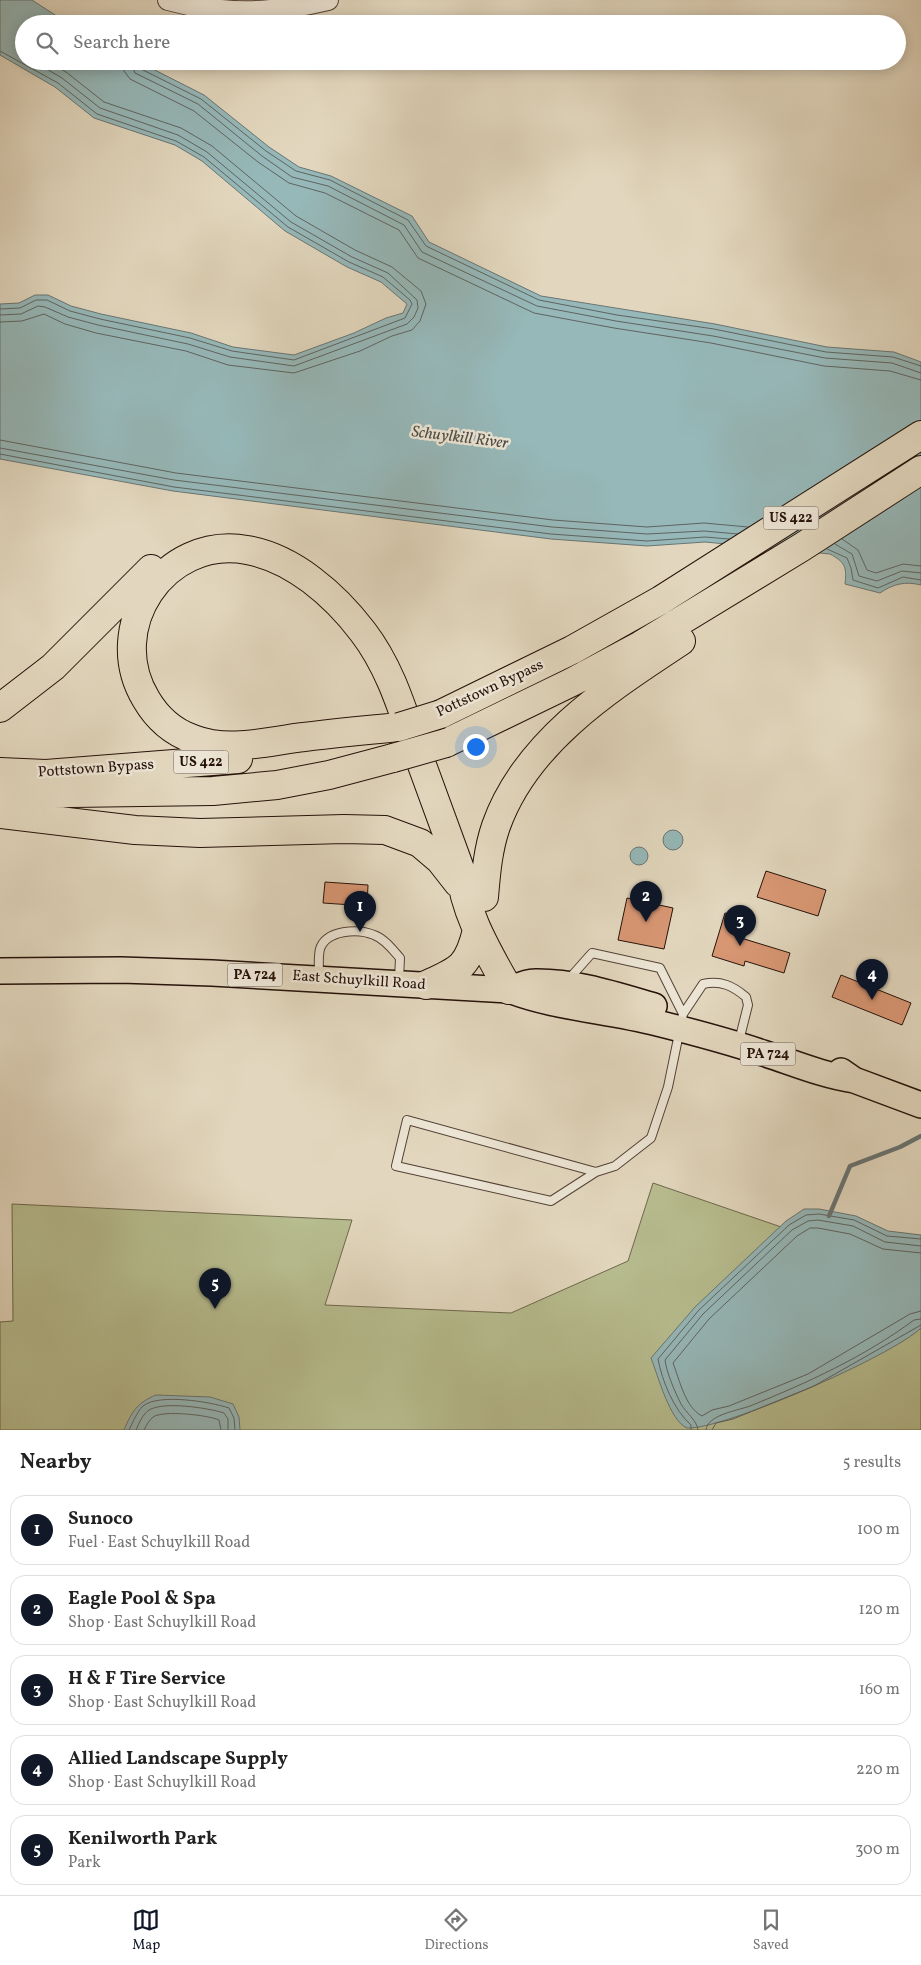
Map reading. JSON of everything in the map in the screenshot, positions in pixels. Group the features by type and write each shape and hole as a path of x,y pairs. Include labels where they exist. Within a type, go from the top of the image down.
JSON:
{"highway":[{"name":"Pottstown Bypass","path":"0,772 46,774 248,758 322,746 399,727 441,714 572,650 661,600 921,435"},
{"name":"US 422","path":"711,612 802,547 921,470"},
{"path":"0,708 53,667 142,578 170,554 201,540 219,536 249,536 272,543 302,558 330,580 363,612 388,646 397,661 436,762 473,892 477,930 469,958 462,966 426,986"},
{"path":"399,727 238,745 205,744 182,734 158,716 142,692 136,678 132,637 137,616 144,600 155,584 175,566 200,554 224,549 246,550 284,562 330,597 362,631 393,682 460,869 502,951 509,990"},
{"name":"Pottstown Bypass","path":"0,794 213,791 268,786 329,774 393,758 446,743 711,612"},
{"path":"473,892 501,813 521,779 544,750 568,724 617,683 711,612"},
{"path":"0,814 135,830 200,833 344,829 385,830 409,837 426,847 473,892"},
{"path":"477,930 509,990"}],"main road":[{"name":"East Schuylkill Road","path":"0,971 121,970 319,978 509,990 532,1000 618,1014 682,1021"},
{"name":"East Schuylkill Road","path":"509,990 532,982 563,985 612,994 682,1021 739,1039 830,1076 854,1080 921,1105"}],"street":[{"path":"168,0 193,7 244,12 286,10 328,0"}],"lane":[{"path":"319,978 320,950 326,938 343,931 374,934 389,945 400,958 399,984"},
{"path":"563,985 592,953 660,968 682,1021"},
{"path":"596,1172 407,1120 396,1166 551,1201 596,1172 615,1166 652,1138 668,1087 682,1021 704,984 716,981 736,988 746,997 748,1006 739,1039"}],"green space":[{"path":"653,1183 921,1275 921,1430 0,1430 0,1322 13,1321 12,1204 352,1220 325,1305 511,1313 628,1261"}],"water":[{"path":"0,0 32,0 55,15 15,15 15,64 0,55"},
{"name":"Schuylkill River","path":"26,70 155,70 204,95 269,147 299,167 331,176 412,216 429,242 541,296 715,324 827,347 894,352 921,362 921,585 899,584 880,593 845,584 846,573 844,566 830,554 705,542 647,546 551,539 173,491 0,459 0,304 19,303 35,295 48,295 71,306 191,333 233,347 294,355 403,313 407,304 381,282 347,267 285,231 202,161 175,145 94,118 55,87"},
{"path":"673,830 680,833 683,840 680,847 673,850 666,847 663,840 666,833"},
{"path":"639,847 645,850 648,856 645,862 639,865 633,862 630,856 633,850"},
{"path":"804,1209 819,1209 856,1216 888,1231 921,1235 921,1328 877,1356 807,1389 735,1417 687,1428 675,1417 670,1408 651,1358 695,1307 786,1221"},
{"path":"156,1395 210,1397 233,1404 239,1417 240,1430 124,1430 136,1408 144,1401"}],"building":[{"path":"766,871 826,890 818,916 757,897"},
{"path":"325,882 368,885 367,906 323,903"},
{"path":"627,898 673,908 664,949 618,940"},
{"path":"725,913 747,919 741,938 790,953 784,973 745,961 744,966 712,956"},
{"path":"841,975 911,1003 902,1025 832,997"}],"waterway":[{"path":"829,1216 850,1166 900,1147 921,1136"}],"place":[{"name":"Eagle Pool & Spa","path":"646,922"},
{"name":"Sunoco","path":"360,932"},
{"name":"H & F Tire Service","path":"740,946"},
{"name":"Allied Landscape Supply","path":"872,1000"},
{"name":"Kenilworth Park","path":"215,1309"}]}
